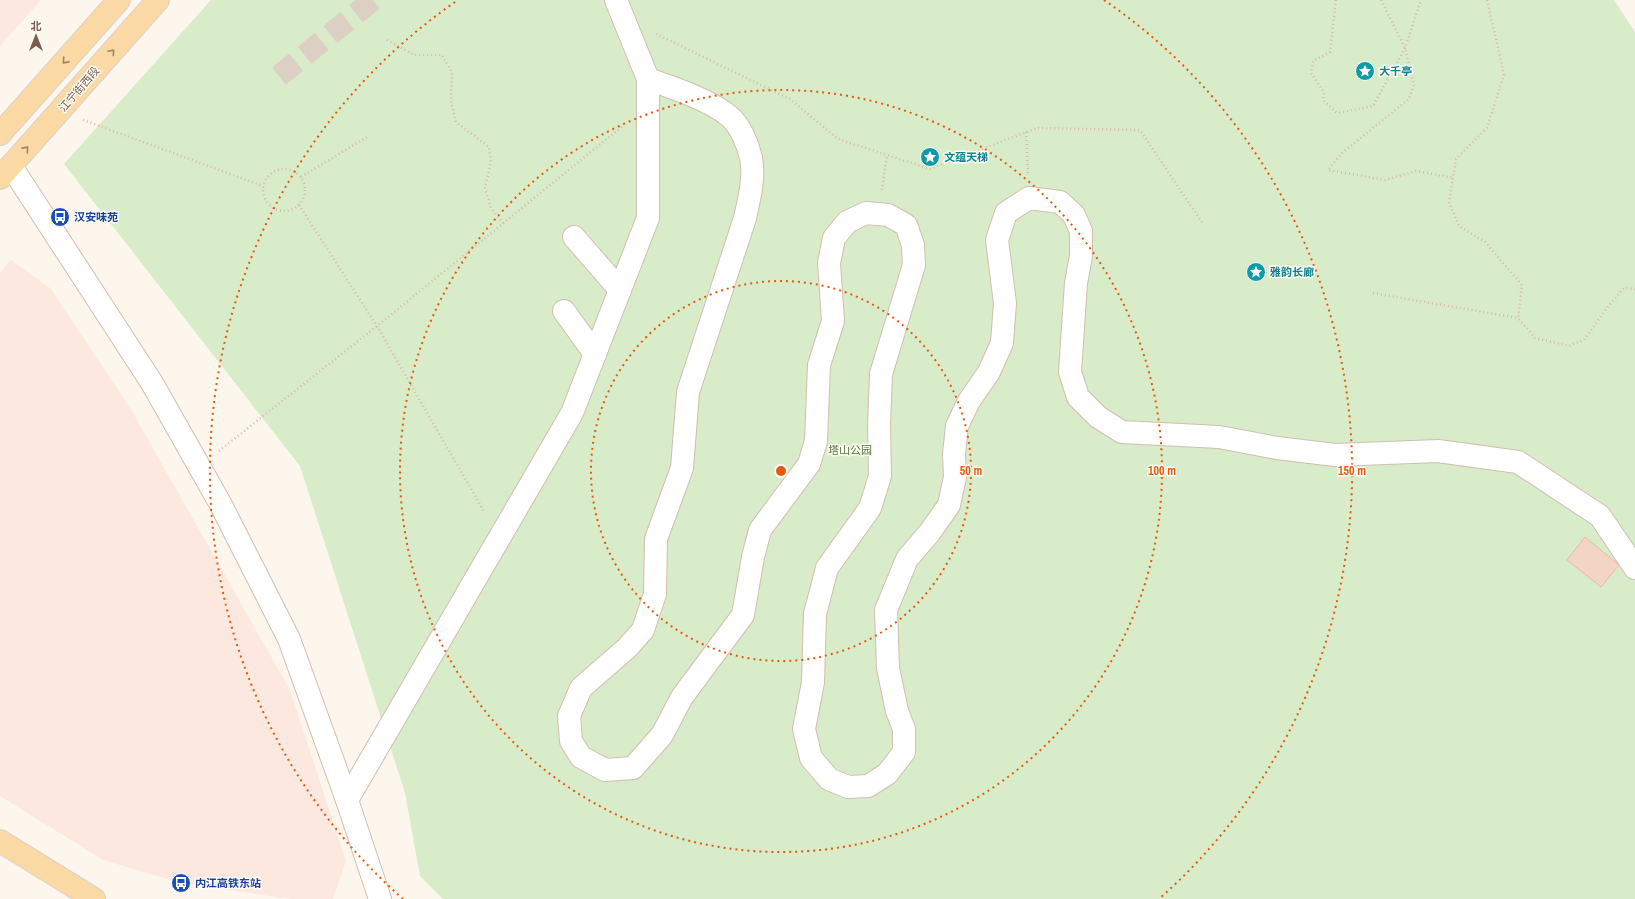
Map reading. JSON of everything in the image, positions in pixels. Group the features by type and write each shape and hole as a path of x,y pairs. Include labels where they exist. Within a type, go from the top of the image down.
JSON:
{"main road":[{"path":"0,134 119,0"},
{"name":"江宁街西段","path":"5,172 158,0"},
{"path":"0,841 94,899"}],"street":[{"path":"347,800 572,413 648,218 648,79 620,10"},
{"path":"648,79 695,97 729,116 744,136 752,159 751,189 745,218 688,392 682,468 656,539 655,594 643,630 627,648 581,688 569,716 572,741 581,757 605,770 634,768 662,736 682,697 743,615 753,556 760,530 809,464 816,441 819,365 833,321 829,263 834,238 847,222 866,213 888,215 906,225 913,245 914,265 881,374 879,425 880,476 870,508 827,568 815,614 813,682 804,729 811,758 829,779 848,787 868,786 887,774 904,752 904,729 897,711 888,668 886,610 906,559 930,532 949,505 955,477 954,454 957,426 969,401 989,372 1002,342 1005,303 997,240 1006,213 1029,198 1060,202 1074,215 1081,231 1081,256 1076,283 1070,372 1078,397 1098,417 1122,432 1219,438 1277,448 1335,455 1438,451 1518,462 1600,516 1635,568"},
{"path":"5,172 152,384 200,467 289,639 347,800 380,899"},
{"path":"574,237 620,290"},
{"path":"564,311 595,354"}],"path":[{"path":"1336,0 1330,52 1313,61 1311,73 1324,92 1324,100 1337,113 1373,106 1405,48 1421,0"},
{"path":"1381,0 1405,48 1414,85 1410,99 1342,153 1328,170 1385,180 1416,171 1453,178"},
{"path":"1487,0 1504,74 1487,128 1456,159 1449,202 1459,226 1485,242 1522,285 1518,318"},
{"path":"620,10 790,99 838,140 930,169 1037,128 1140,130 1203,224"},
{"path":"387,40 414,55 442,55 452,72 451,101 456,122 489,147 491,162 485,188 491,208 503,223"},
{"path":"200,467 377,326 648,105"},
{"path":"59,112 263,186"},
{"path":"1026,132 1029,198"},
{"path":"301,177 367,137"},
{"path":"878,214 887,155"},
{"path":"283,169 290,170 301,177 305,185 305,192 299,205 286,211 273,208 264,199 263,186 270,174 283,169"},
{"path":"299,205 377,326 499,538"},
{"path":"1373,293 1518,318 1535,338 1569,346 1584,340 1609,305 1624,288 1635,290"}],"shaded area":[{"path":"0,0 41,0 0,46"},
{"path":"11,260 50,288 132,411 290,690 346,861 333,899 290,899 181,883 103,860 0,796 0,272"}],"green space":[{"name":"塔山公园","path":"211,0 1614,0 1635,32 1635,899 443,899 420,876 405,793 300,466 64,164"}],"building":[{"path":"1585,537 1619,565 1601,587 1567,560"}],"tunnel":[{"path":"279,76 373,0"}],"place":[{"name":"大千亭","path":"1365,71"},
{"name":"文蕴天梯","path":"930,157"},
{"name":"汉安味苑","path":"60,217"},
{"name":"雅韵长廊","path":"1256,272"},
{"name":"内江高铁东站","path":"181,883"}]}
